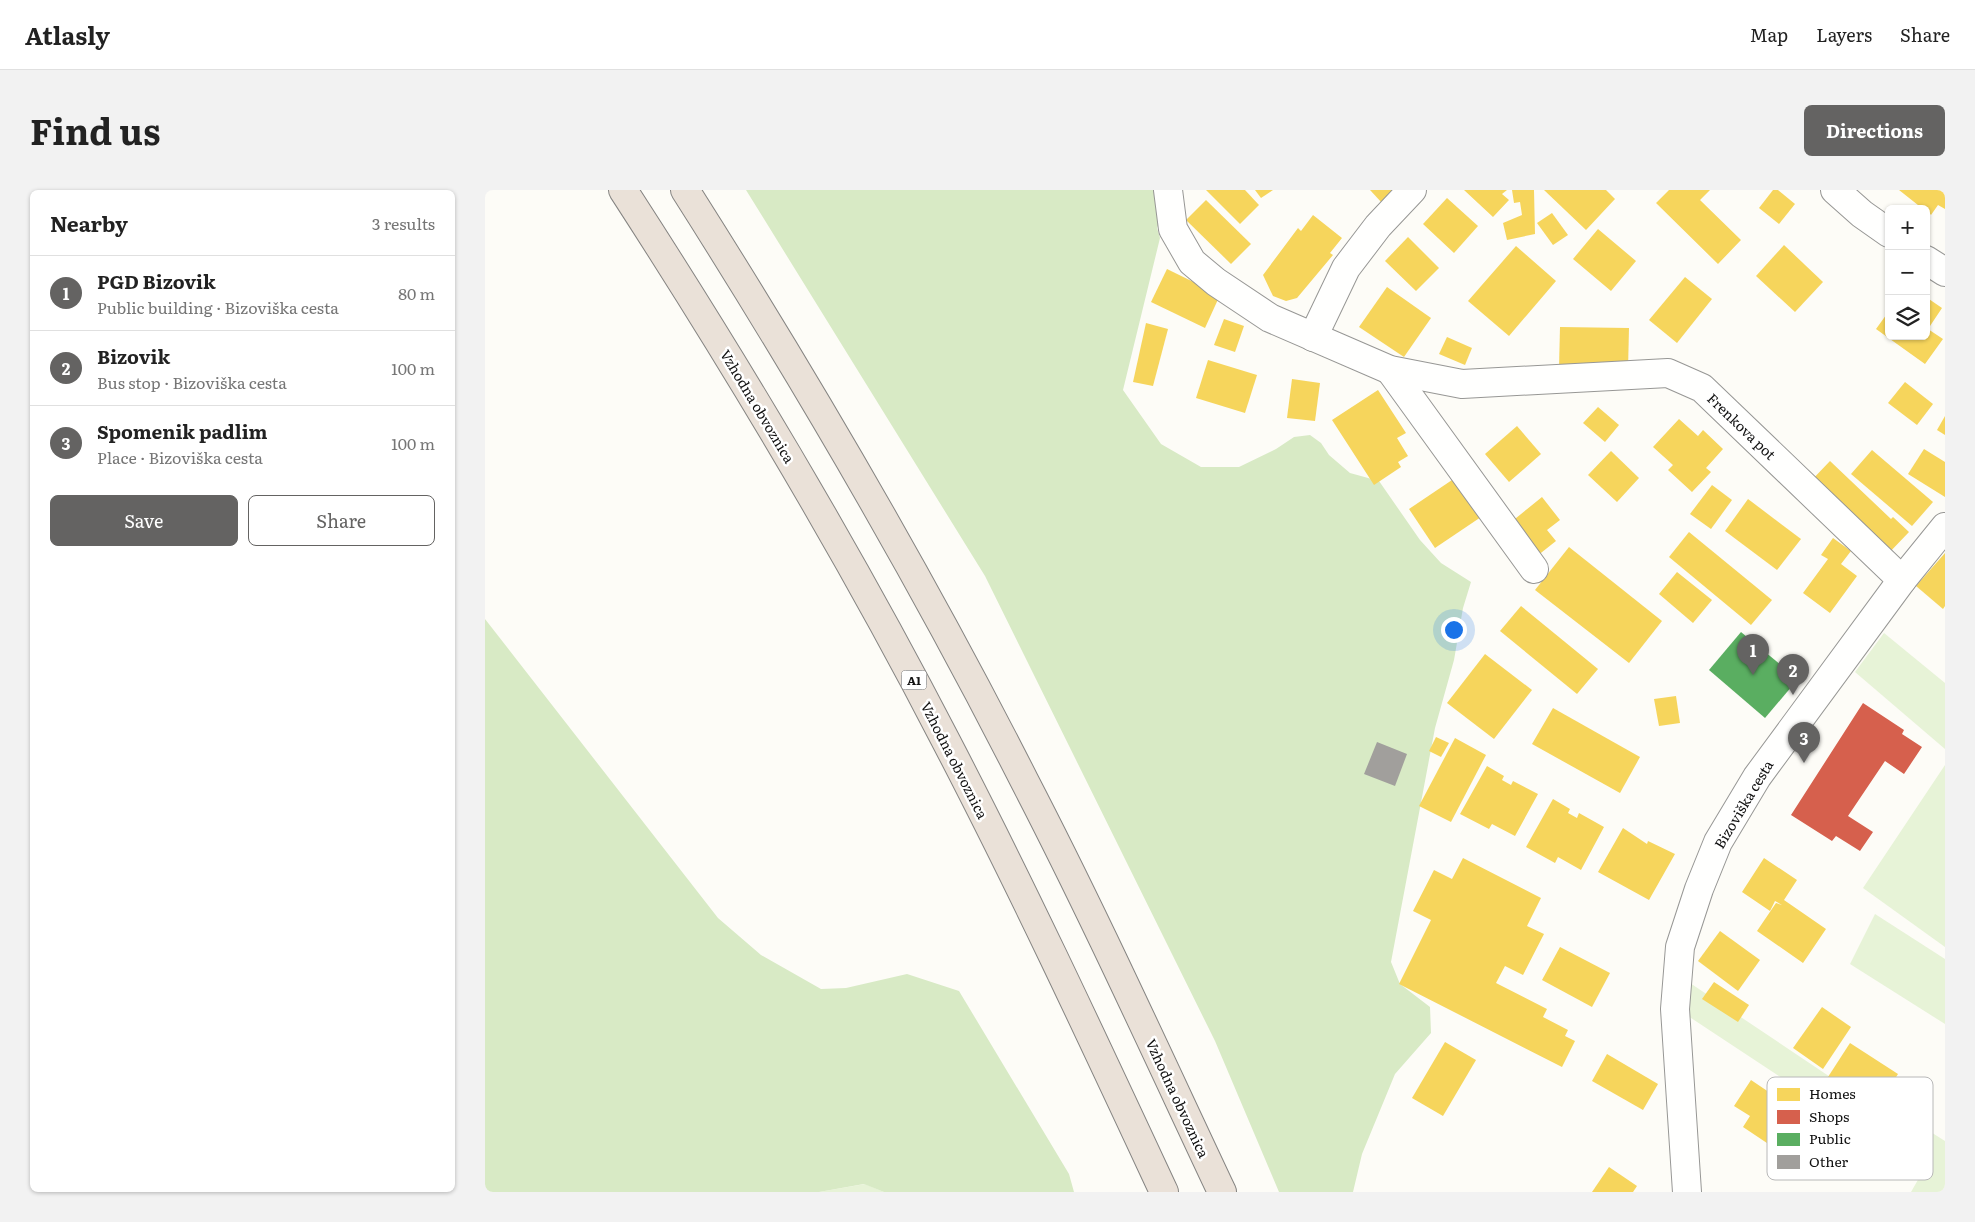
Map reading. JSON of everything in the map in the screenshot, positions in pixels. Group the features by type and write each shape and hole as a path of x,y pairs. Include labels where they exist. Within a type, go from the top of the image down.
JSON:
{"highway":[{"name":"Vzhodna obvoznica","path":"623,190 751,393 886,628 948,744 1024,897 1164,1192"},
{"name":"Vzhodna obvoznica","path":"685,190 839,439 965,666 1083,897 1222,1192"}],"street":[{"name":"Frenkova pot","path":"1168,190 1173,229 1193,262 1216,282 1270,318 1390,370 1462,384 1668,373 1702,388 1902,580"},
{"path":"1313,337 1347,268 1378,226 1411,190"},
{"path":"1835,190 1885,230"},
{"path":"1930,263 1945,272"},
{"path":"1390,370 1534,569"},
{"name":"Bizoviška cesta","path":"1687,1192 1675,1009 1680,947 1689,917 1718,842 1754,782 1902,580 1945,527"}],"green space":[{"path":"746,190 1162,190 1165,208 1157,228 1160,238 1123,390 1161,444 1201,467 1239,467 1276,449 1294,437 1310,435 1321,443 1329,455 1350,473 1379,481 1420,540 1441,563 1471,582 1463,608 1454,660 1435,728 1391,962 1400,984 1430,1007 1431,1033 1395,1074 1362,1154 1353,1192 1279,1192 1215,1041 985,576"},
{"path":"485,619 718,918 761,955 821,989 846,988 907,974 959,991 1069,1174 1074,1192 884,1192 864,1184 819,1192 485,1192"},
{"path":"1884,633 1945,683 1945,749 1855,672"},
{"path":"1945,765 1945,947 1863,888"},
{"path":"1875,914 1945,959 1945,1024 1850,964"},
{"path":"1690,983 1830,1077 1780,1077 1688,1016"},
{"path":"1933,1133 1945,1141 1945,1192 1911,1192 1918,1180 1933,1180"},
{"path":"865,1184 884,1192 819,1192"}],"building: Homes":[{"path":"1206,190 1245,190 1259,205 1240,224"},
{"path":"1255,190 1273,190 1261,198"},
{"path":"1370,190 1395,190 1382,203"},
{"path":"1464,190 1507,190 1502,194 1509,200 1493,217"},
{"path":"1512,190 1534,190 1535,234 1507,240 1503,223 1522,215 1520,202 1514,203"},
{"path":"1544,190 1606,190 1615,199 1586,230"},
{"path":"1669,190 1710,190 1700,200 1741,240 1718,264 1656,203"},
{"path":"1773,190 1778,190 1795,204 1779,224 1759,208"},
{"path":"1899,190 1945,190 1945,209 1938,205 1931,215 1930,205 1918,205"},
{"path":"1447,198 1478,226 1454,253 1423,224"},
{"path":"1206,200 1251,244 1231,264 1186,220"},
{"path":"1552,213 1568,235 1553,245 1537,223"},
{"path":"1313,215 1342,238 1330,253 1333,255 1297,298 1286,301 1273,296 1263,275 1298,228 1301,231"},
{"path":"1598,229 1636,261 1611,291 1573,259"},
{"path":"1408,237 1439,268 1416,291 1385,261"},
{"path":"1784,245 1823,282 1795,312 1756,276"},
{"path":"1516,246 1556,281 1509,336 1468,301"},
{"path":"1167,269 1220,295 1205,328 1151,302"},
{"path":"1685,277 1712,299 1677,343 1649,320"},
{"path":"1387,287 1431,318 1404,357 1359,327"},
{"path":"1930,300 1942,308 1930,326"},
{"path":"1885,317 1885,335 1876,329"},
{"path":"1224,319 1244,326 1235,352 1214,345"},
{"path":"1146,323 1168,329 1153,386 1133,382"},
{"path":"1560,327 1629,328 1628,370 1559,368"},
{"path":"1930,330 1943,339 1925,364 1891,340 1930,340"},
{"path":"1447,337 1472,348 1465,365 1439,354"},
{"path":"1208,360 1257,375 1245,413 1196,398"},
{"path":"1292,379 1320,383 1315,421 1287,418"},
{"path":"1905,382 1933,404 1917,425 1888,403"},
{"path":"1378,390 1406,433 1397,438 1408,456 1398,462 1401,467 1374,485 1332,420"},
{"path":"1598,407 1619,425 1605,442 1583,423"},
{"path":"1945,416 1945,435 1937,430"},
{"path":"1679,419 1698,436 1703,430 1723,449 1706,468 1711,472 1692,492 1668,470 1673,465 1653,447"},
{"path":"1517,426 1541,454 1509,482 1485,454"},
{"path":"1924,449 1945,462 1945,497 1908,474"},
{"path":"1872,450 1933,502 1912,526 1851,474"},
{"path":"1611,451 1639,478 1617,502 1588,475"},
{"path":"1830,461 1891,519 1893,517 1909,532 1886,556 1809,483"},
{"path":"1455,478 1481,517 1435,548 1409,509"},
{"path":"1712,485 1732,500 1711,529 1690,514"},
{"path":"1542,497 1560,520 1547,530 1556,541 1532,560 1505,527"},
{"path":"1748,499 1801,539 1777,570 1725,531"},
{"path":"1689,532 1772,600 1751,625 1669,557"},
{"path":"1833,538 1851,551 1841,564 1857,576 1830,613 1803,593 1828,559 1821,555"},
{"path":"1569,547 1662,621 1629,663 1535,590"},
{"path":"1945,553 1945,606 1943,609 1916,586"},
{"path":"1677,572 1712,600 1693,623 1659,594"},
{"path":"1521,606 1598,669 1577,694 1500,631"},
{"path":"1485,654 1532,690 1494,739 1447,703"},
{"path":"1676,696 1680,723 1659,726 1654,699"},
{"path":"1553,708 1640,757 1620,793 1532,744"},
{"path":"1436,737 1449,743 1441,757 1429,751"},
{"path":"1455,738 1486,755 1451,822 1419,806"},
{"path":"1487,766 1504,776 1502,780 1511,785 1513,781 1538,794 1515,836 1492,824 1489,829 1460,814"},
{"path":"1553,799 1570,809 1568,813 1577,818 1579,813 1604,827 1581,870 1558,857 1555,863 1526,847"},
{"path":"1623,828 1647,844 1648,841 1675,854 1649,900 1598,872"},
{"path":"1463,858 1541,898 1527,926 1544,934 1523,975 1505,966 1496,983 1547,1009 1543,1017 1568,1030 1565,1036 1575,1041 1562,1067 1399,984 1431,920 1413,911 1434,870 1452,879"},
{"path":"1764,858 1797,880 1784,900 1826,929 1803,963 1757,931 1776,903 1782,905 1775,901 1770,911 1742,892"},
{"path":"1720,931 1760,960 1738,991 1698,961"},
{"path":"1560,947 1610,973 1592,1007 1542,980"},
{"path":"1714,982 1749,1005 1738,1022 1702,999"},
{"path":"1822,1007 1851,1027 1823,1069 1793,1048"},
{"path":"1445,1042 1476,1060 1443,1116 1412,1098"},
{"path":"1850,1043 1898,1074 1896,1077 1828,1077"},
{"path":"1607,1054 1658,1084 1643,1110 1592,1081"},
{"path":"1751,1080 1767,1091 1767,1143 1743,1127 1750,1116 1734,1106"},
{"path":"1609,1167 1637,1186 1633,1192 1592,1192"}],"building: Shops":[{"path":"1863,703 1904,730 1902,734 1922,747 1904,774 1885,761 1848,816 1873,832 1860,851 1836,836 1832,841 1791,815"}],"building: Public":[{"path":"1741,632 1798,679 1765,718 1709,670"}],"building: Other":[{"path":"1377,742 1407,754 1395,786 1364,774"}],"place":[{"name":"PGD Bizovik","path":"1753,675"},
{"name":"Bizovik","path":"1793,695"},
{"name":"Spomenik padlim","path":"1804,763"}]}
